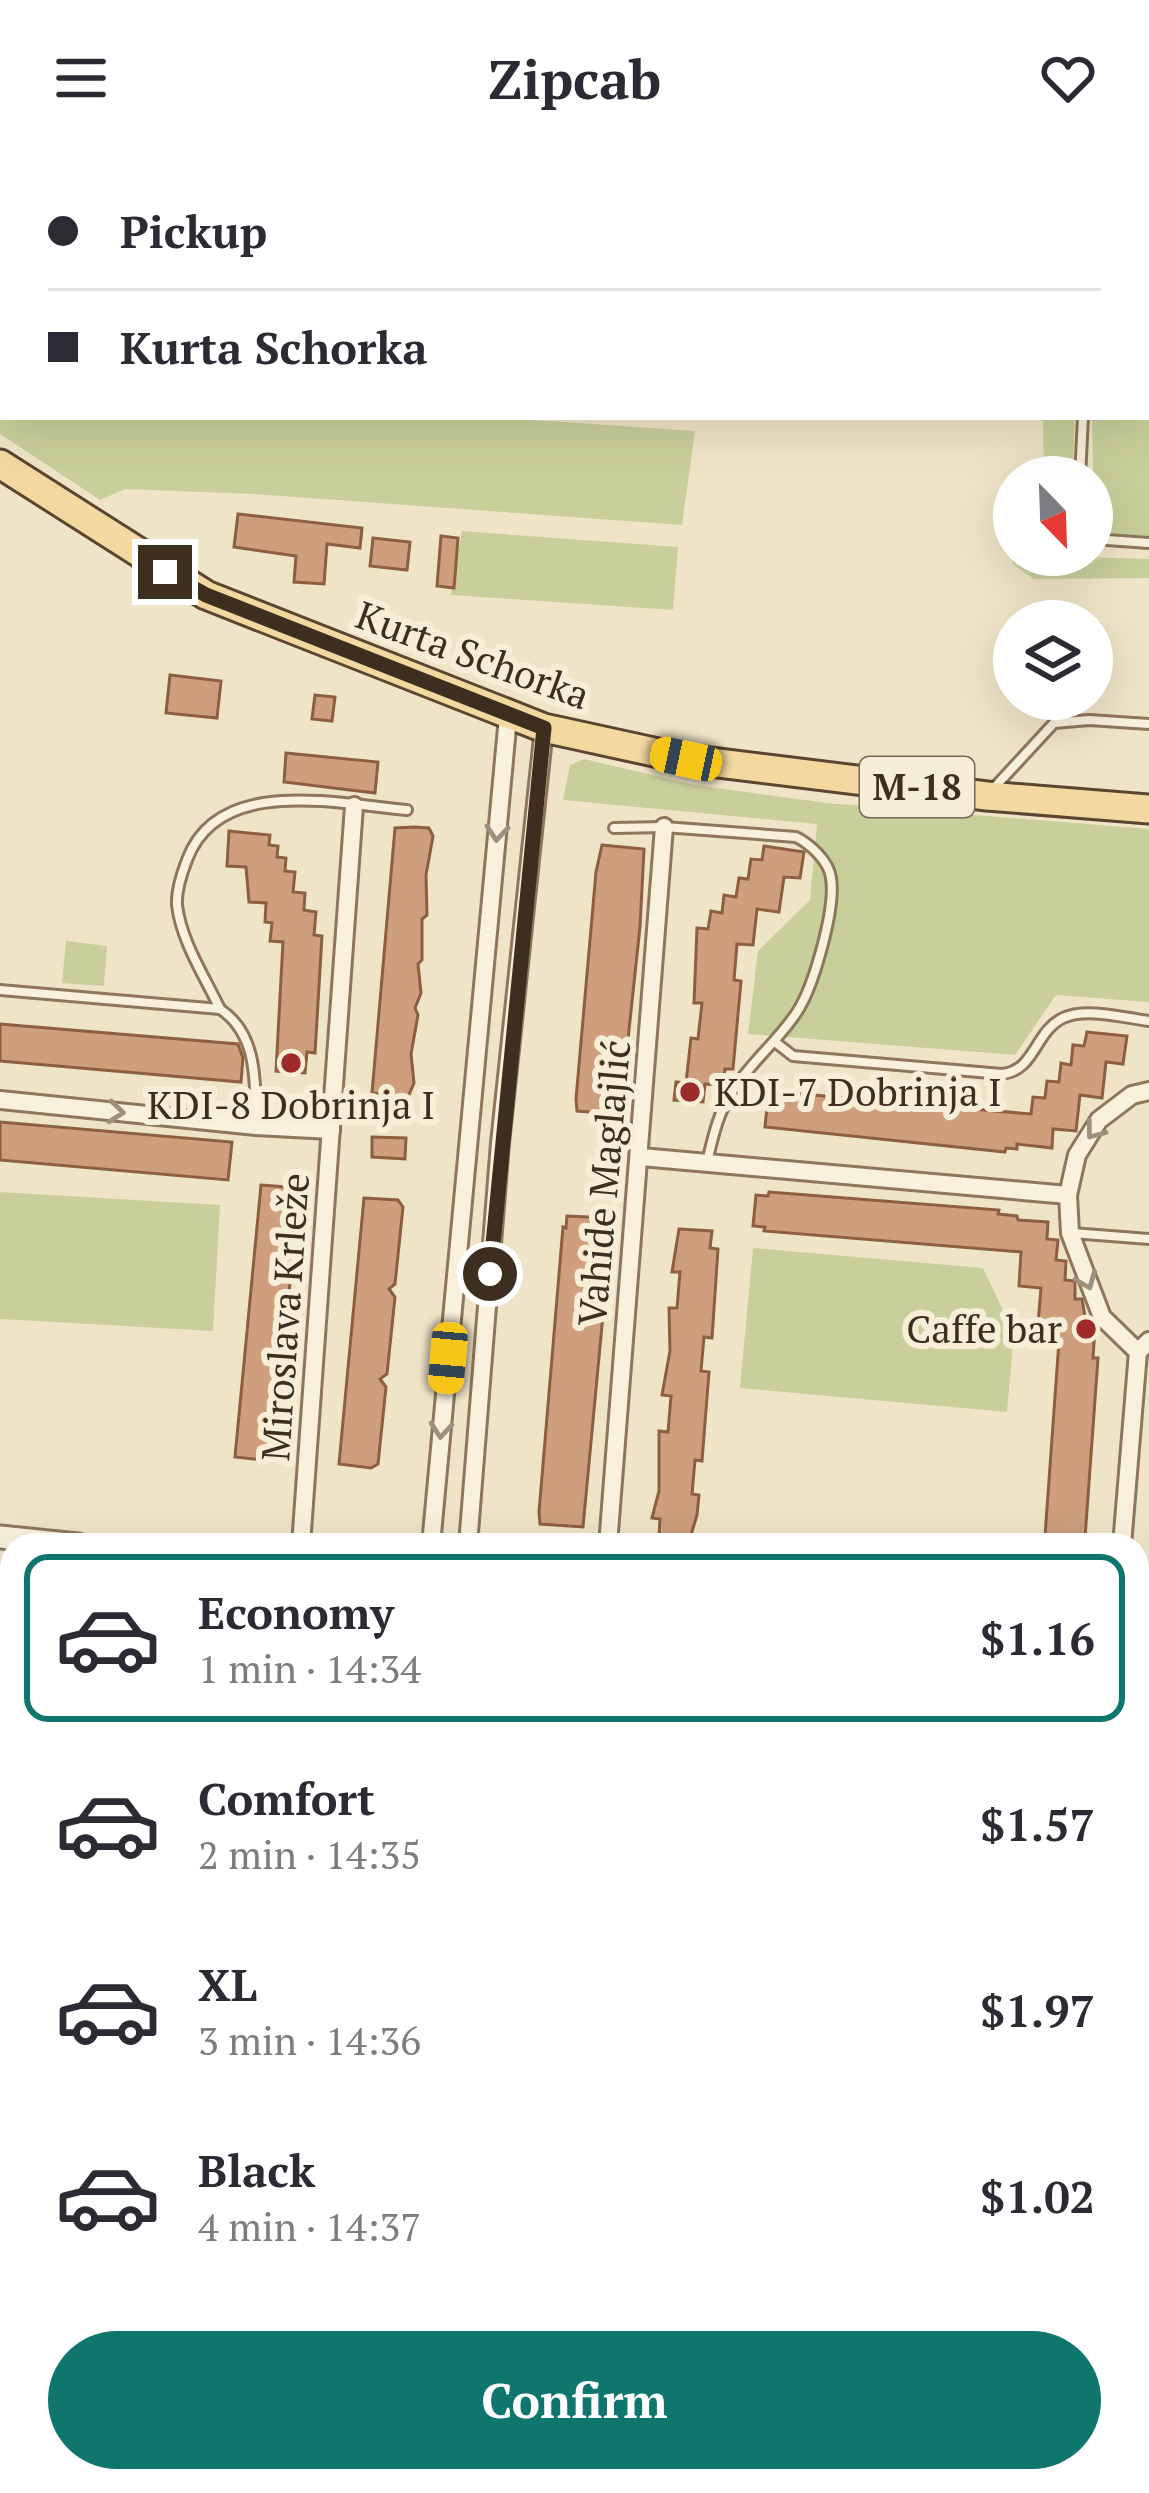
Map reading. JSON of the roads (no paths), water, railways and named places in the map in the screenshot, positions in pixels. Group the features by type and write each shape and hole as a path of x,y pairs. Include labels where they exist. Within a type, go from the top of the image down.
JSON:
{"main road":[{"name":"Kurta Schorka","path":"0,464 206,595 544,728 686,759 986,796 1149,809"}],"street":[{"path":"431,1533 508,717"},
{"path":"469,1533 500,1143 544,728"},
{"name":"Miroslava Krleže","path":"303,1533 354,806"},
{"name":"Vahide Maglajlić","path":"609,1533 664,827"},
{"path":"1123,1533 1143,1347 1102,1317 1070,1233 1068,1195 1077,1155 1099,1120 1132,1095 1149,1091"},
{"path":"0,1100 331,1130"},
{"path":"641,1157 1068,1195"}],"lane":[{"path":"1081,456 1083,420"},
{"path":"1113,540 1149,543"},
{"path":"986,796 1054,723 1149,724"},
{"path":"220,1010 185,936 177,905 186,862 203,831 223,816 280,801 407,810"},
{"path":"614,828 796,837 807,842 827,866 831,891 814,980 775,1042 730,1093 707,1163"},
{"path":"0,990 220,1010 234,1018 250,1048 256,1126"},
{"path":"775,1042 793,1056 1002,1074 1023,1067 1061,1018 1082,1015 1149,1021"},
{"path":"1070,1233 1149,1239"},
{"path":"0,2013 0,2062"}],"place":[{"name":"KDI-8 Dobrinja I","path":"291,1063"},
{"name":"KDI-7 Dobrinja I","path":"690,1092"},
{"name":"Caffe bar","path":"1086,1329"}]}
